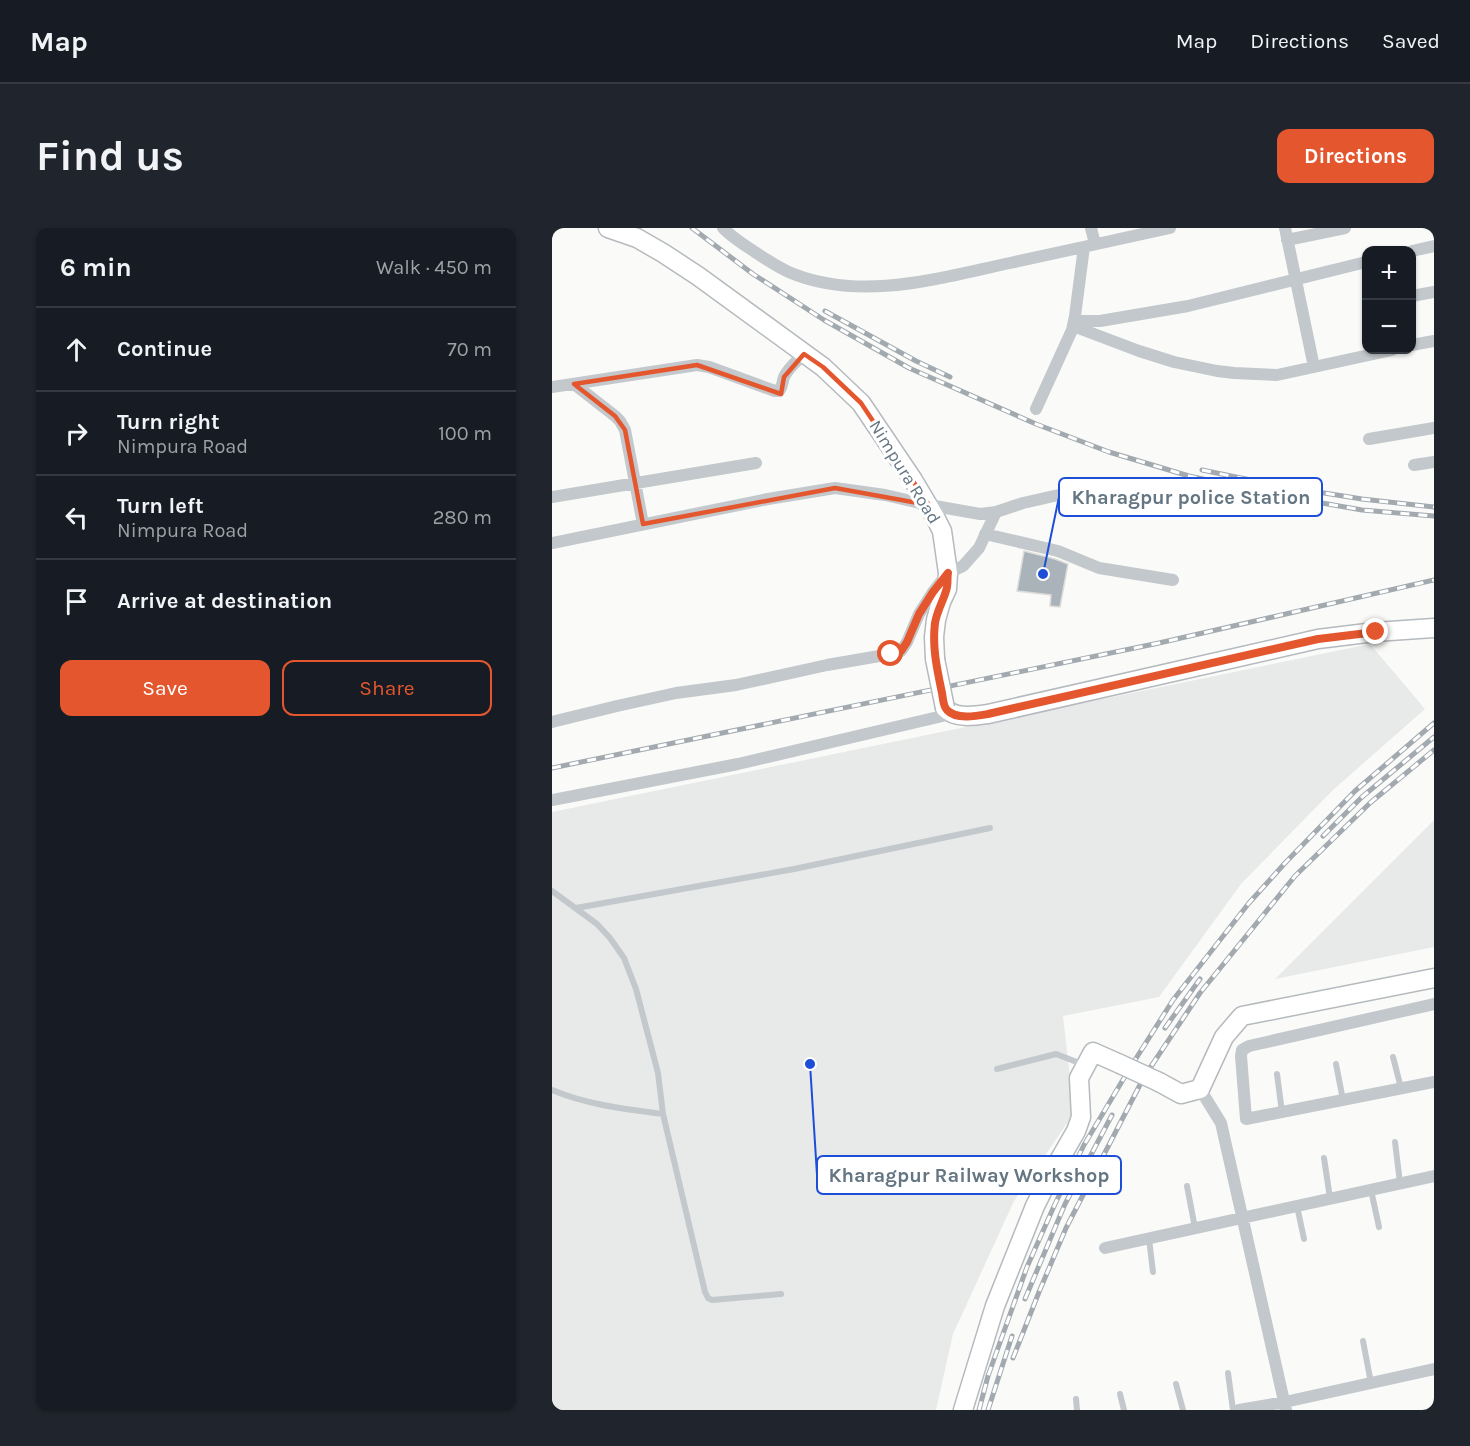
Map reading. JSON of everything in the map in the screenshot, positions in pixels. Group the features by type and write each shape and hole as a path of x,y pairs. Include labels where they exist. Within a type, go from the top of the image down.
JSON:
{"main road":[{"name":"Nimpura Road","path":"608,228 637,238 698,276 823,367 861,403 889,443 942,531 948,573 947,589 936,620 934,659 948,711"},
{"path":"948,711 958,716 977,716 1318,639 1434,628"},
{"path":"963,1410 995,1306 1023,1236 1044,1187 1076,1131 1081,1117 1079,1078 1093,1052 1181,1094 1200,1089 1224,1037 1242,1016 1434,978"}],"street":[{"path":"723,228 766,260 791,273 854,287 883,287 934,279 1170,228"},
{"path":"1036,409 1074,323 1092,228"},
{"path":"1314,367 1286,234 1345,228"},
{"path":"1416,250 1434,246"},
{"path":"1074,323 1100,321 1188,306 1362,263"},
{"path":"1416,295 1434,291"},
{"path":"1074,323 1139,351 1174,362 1217,371 1277,375 1374,354"},
{"path":"1416,344 1434,340"},
{"path":"552,387 697,365 779,391 790,368 804,354"},
{"path":"574,384 621,421 625,430 643,524"},
{"path":"1369,440 1434,428"},
{"path":"1414,465 1434,462"},
{"path":"552,496 756,463"},
{"path":"552,543 768,499 835,488 885,495 972,513 996,513 1023,502 1063,494"},
{"path":"552,722 676,693 735,685 901,651 919,614 933,592 948,573 963,566 979,548 996,513"},
{"path":"985,534 1058,551 1099,568 1173,580"},
{"path":"552,800 738,764 948,711"},
{"path":"1434,1004 1249,1046 1242,1050 1240,1056 1246,1119 1434,1082"},
{"path":"1200,1089 1221,1123 1286,1406"},
{"path":"1105,1248 1434,1176"},
{"path":"1239,1410 1286,1406 1434,1369"}],"lane":[{"path":"576,908 794,869 990,828"},
{"path":"552,891 597,924 610,938 624,958 636,989 657,1073 663,1114 708,1298 712,1300 781,1294"},
{"path":"997,1069 1056,1054 1086,1065"},
{"path":"1393,1057 1401,1089"},
{"path":"1336,1064 1343,1100"},
{"path":"1277,1074 1282,1112"},
{"path":"552,1090 596,1104 663,1114"},
{"path":"1395,1142 1400,1183"},
{"path":"1324,1158 1330,1198"},
{"path":"1187,1186 1195,1228"},
{"path":"1371,1190 1379,1227"},
{"path":"1297,1206 1304,1239"},
{"path":"1149,1238 1153,1272"},
{"path":"1363,1341 1371,1383"},
{"path":"1228,1373 1233,1410"},
{"path":"1176,1384 1184,1410"},
{"path":"1120,1394 1124,1410"},
{"path":"1076,1400 1077,1410"}],"highlighted area":[{"path":"804,354 823,367 861,403 929,505 835,488 643,524 625,430 615,416 574,384 697,365 781,394 784,377"}],"shaded area":[{"path":"1370,644 1425,709 1333,790 1241,884 1159,997 1063,1016 1074,1113 1014,1201 953,1334 936,1410 552,1410 552,812"},
{"path":"1434,820 1434,947 1275,979"}],"building":[{"path":"1024,551 1068,564 1060,607 1050,606 1051,595 1017,591"}],"railway":[{"path":"692,228 753,274 824,320 909,368 1036,424 1109,452 1189,476 1276,495 1362,510 1434,516"},
{"path":"825,311 950,377"},
{"path":"1202,470 1280,486 1362,499 1434,507"},
{"path":"552,768 1159,643 1434,580"},
{"path":"979,1410 988,1376 1027,1267 1055,1204 1084,1145 1173,1000 1249,903 1285,863 1355,791 1434,723"},
{"path":"1323,836 1362,797 1434,737"},
{"path":"1013,1358 1066,1228 1144,1077 1200,993 1295,876 1370,803 1434,750"},
{"path":"1165,1028 1200,979"},
{"path":"1025,1299 1065,1204 1112,1115"},
{"path":"988,1410 1012,1336"}],"place":[{"name":"Kharagpur police Station","path":"1043,574"},
{"name":"Kharagpur Railway Workshop","path":"810,1064"}],"route":[{"path":"891,654 901,651 919,614 948,573 947,589 936,620 934,659 945,708 951,714 958,716 988,714 1318,639 1376,632"}]}
